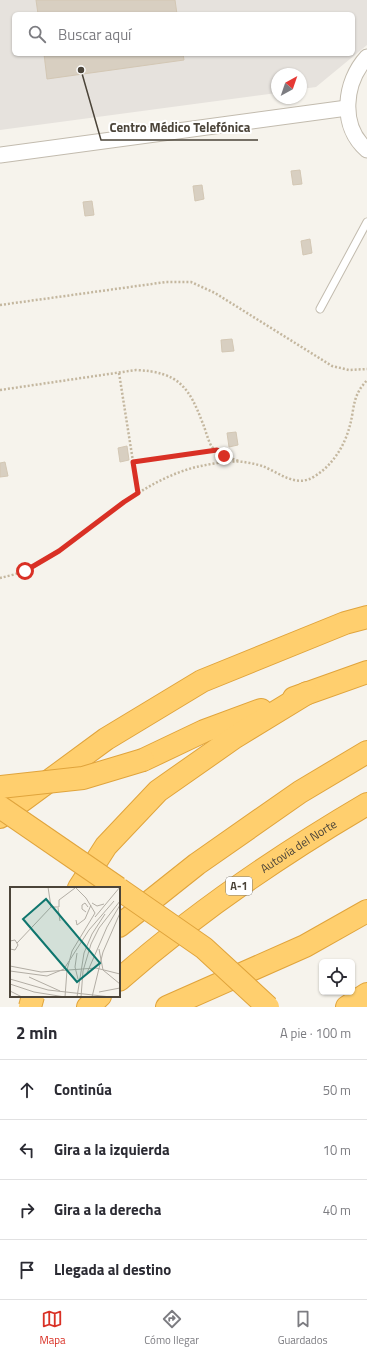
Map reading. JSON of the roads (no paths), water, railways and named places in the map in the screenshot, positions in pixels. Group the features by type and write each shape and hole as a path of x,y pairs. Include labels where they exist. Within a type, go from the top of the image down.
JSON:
{"highway":[{"path":"0,817 106,739 202,681 345,623 367,617"},
{"path":"0,787 83,778 143,760 204,731 367,672"},
{"path":"80,887 106,846 158,791 235,737 307,693"},
{"path":"120,925 216,850 300,792 367,752"},
{"name":"Autovía del Norte","path":"120,979 152,950 226,895 325,828 367,804"},
{"path":"0,807 118,887"},
{"path":"120,889 204,948 268,1007"},
{"path":"166,1006 305,946 367,911"},
{"path":"347,1007 367,994"},
{"path":"30,1007 33,997"},
{"path":"26,1007 36,997"},
{"path":"88,1007 99,997"}],"street":[{"path":"367,57 358,66 349,86 347,108 352,130 367,150"},
{"path":"0,156 347,108"}],"lane":[{"path":"320,309 367,222"}],"place":[{"name":"Centro Médico Telefónica","path":"81,70"}]}
